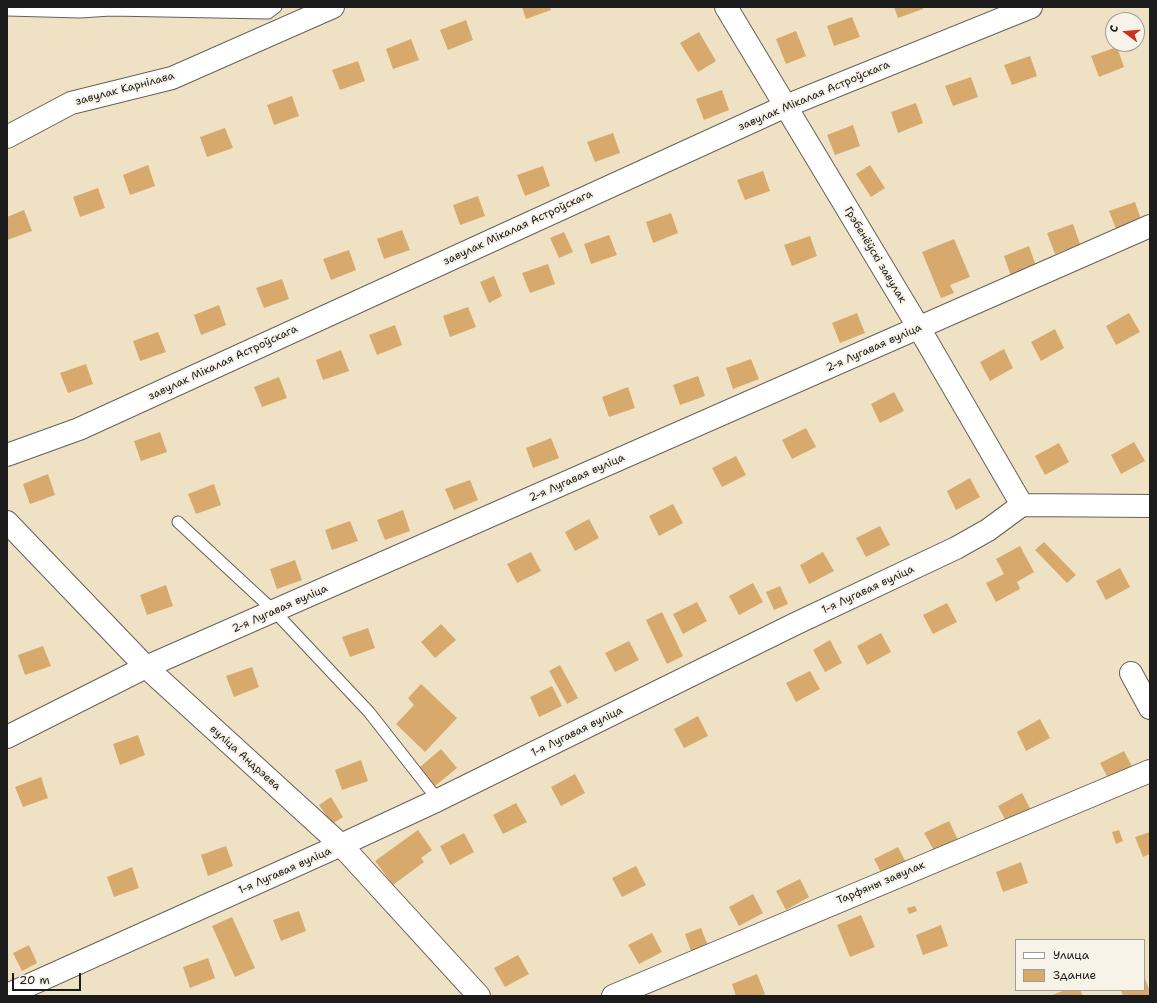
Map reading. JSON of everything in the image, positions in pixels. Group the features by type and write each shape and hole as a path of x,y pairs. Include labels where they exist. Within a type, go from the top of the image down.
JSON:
{"street":[{"name":"завулак Карнілава","path":"7,137 71,102 172,78 333,7"},
{"name":"Грэбенёўскі завулак","path":"726,7 919,328 1022,504"},
{"name":"завулак Мікалая Астроўскага","path":"7,455 79,428 786,106 1031,7"},
{"name":"2-я Лугавая вуліца","path":"7,737 146,667 1150,226"},
{"path":"1022,504 1150,506"},
{"name":"1-я Лугавая вуліца","path":"7,995 438,800 797,623 956,548 988,530 1022,504"},
{"name":"вуліца Андрэева","path":"7,522 146,667 341,845 479,996"},
{"path":"1131,673 1150,708"},
{"name":"Тарфяны завулак","path":"613,996 1150,771"}],"lane":[{"path":"7,10 268,13 276,7"},
{"path":"178,522 274,612 370,712 438,800"}],"building":[{"path":"522,7 550,7 551,10 526,19"},
{"path":"894,7 923,7 923,9 898,18"},
{"path":"852,17 860,37 834,46 827,26"},
{"path":"466,20 473,40 448,50 440,30"},
{"path":"796,31 806,56 786,64 776,39"},
{"path":"699,32 716,61 698,72 680,43"},
{"path":"411,39 419,60 393,69 386,49"},
{"path":"1105,51 1119,52 1124,67 1099,77 1091,56"},
{"path":"1030,56 1037,76 1012,85 1004,65"},
{"path":"358,61 365,81 340,90 332,70"},
{"path":"971,77 978,97 953,106 945,86"},
{"path":"722,90 729,110 704,120 696,99"},
{"path":"292,96 299,116 274,125 267,105"},
{"path":"916,103 923,123 898,133 891,112"},
{"path":"853,125 860,146 835,155 827,135"},
{"path":"225,128 233,148 207,157 200,137"},
{"path":"613,133 620,153 595,162 587,142"},
{"path":"148,165 155,186 130,195 123,175"},
{"path":"870,165 885,188 871,197 856,174"},
{"path":"543,166 550,186 525,196 517,175"},
{"path":"763,171 770,191 745,200 737,180"},
{"path":"98,188 105,208 80,217 73,197"},
{"path":"478,196 485,216 460,225 453,205"},
{"path":"1135,202 1142,222 1117,231 1109,211"},
{"path":"24,210 32,231 7,240 7,217"},
{"path":"671,213 678,233 653,243 646,222"},
{"path":"1073,224 1080,244 1055,254 1047,233"},
{"path":"402,230 410,250 384,259 377,239"},
{"path":"564,232 573,252 559,258 550,238"},
{"path":"609,235 617,255 591,264 584,244"},
{"path":"810,236 817,256 792,266 784,245"},
{"path":"954,239 970,277 950,285 954,293 941,298 922,252"},
{"path":"1029,246 1036,266 1011,276 1004,256"},
{"path":"349,250 356,270 331,280 323,259"},
{"path":"548,264 555,284 530,293 522,273"},
{"path":"494,276 502,296 489,303 480,282"},
{"path":"282,279 289,299 264,308 256,288"},
{"path":"219,305 226,325 201,335 194,315"},
{"path":"468,307 476,327 450,337 443,316"},
{"path":"857,313 865,333 840,343 832,323"},
{"path":"1129,313 1140,332 1116,345 1106,326"},
{"path":"395,325 402,345 377,355 369,335"},
{"path":"1055,329 1064,348 1041,361 1031,342"},
{"path":"158,332 166,352 140,361 133,341"},
{"path":"1004,349 1013,368 990,381 980,362"},
{"path":"341,350 349,371 323,380 316,360"},
{"path":"751,359 759,379 733,389 726,368"},
{"path":"86,364 93,384 68,393 60,373"},
{"path":"698,376 705,396 680,405 673,385"},
{"path":"279,377 287,398 262,407 254,387"},
{"path":"628,387 635,408 609,417 602,397"},
{"path":"894,392 904,411 880,423 871,404"},
{"path":"806,428 816,447 792,459 782,440"},
{"path":"160,432 167,452 141,461 134,441"},
{"path":"551,438 559,458 533,468 526,448"},
{"path":"1134,442 1145,461 1121,474 1111,455"},
{"path":"1059,443 1069,462 1045,475 1035,456"},
{"path":"736,456 746,475 722,487 712,468"},
{"path":"48,474 55,495 30,504 23,484"},
{"path":"970,478 980,497 956,510 947,491"},
{"path":"470,480 478,500 454,510 445,489"},
{"path":"214,484 221,505 196,514 188,494"},
{"path":"673,504 683,523 659,536 649,516"},
{"path":"403,510 410,531 385,540 377,520"},
{"path":"589,519 599,538 575,551 565,532"},
{"path":"350,521 358,541 332,550 325,530"},
{"path":"880,526 890,545 866,557 856,538"},
{"path":"1044,542 1076,575 1067,583 1035,550"},
{"path":"1020,546 1034,572 1017,582 1020,589 996,602 986,583 1004,574 996,559"},
{"path":"531,552 541,571 517,583 507,564"},
{"path":"823,552 834,571 809,584 800,565"},
{"path":"295,560 302,580 277,589 270,569"},
{"path":"1120,568 1130,587 1106,600 1096,581"},
{"path":"753,583 763,602 739,615 729,596"},
{"path":"166,585 173,606 147,615 140,595"},
{"path":"780,586 788,604 774,610 766,592"},
{"path":"697,602 707,621 683,634 673,614"},
{"path":"947,603 957,622 933,634 923,615"},
{"path":"662,612 683,656 667,664 646,620"},
{"path":"441,624 456,640 435,658 421,642"},
{"path":"368,628 375,648 350,657 342,637"},
{"path":"881,633 891,652 867,665 857,646"},
{"path":"830,640 842,663 825,672 813,650"},
{"path":"629,641 639,660 615,672 605,653"},
{"path":"43,646 51,666 25,675 18,655"},
{"path":"560,665 578,698 567,704 549,671"},
{"path":"252,667 259,687 234,697 226,676"},
{"path":"810,671 820,689 796,702 786,683"},
{"path":"421,684 457,718 425,752 396,724 414,705 408,698"},
{"path":"552,686 562,706 539,717 530,697"},
{"path":"698,716 708,736 684,748 674,729"},
{"path":"1040,719 1050,738 1026,751 1017,732"},
{"path":"138,735 145,755 120,765 113,744"},
{"path":"441,749 457,768 435,786 420,767"},
{"path":"1124,751 1134,770 1110,782 1100,763"},
{"path":"361,760 368,781 342,790 335,770"},
{"path":"575,774 585,793 561,806 551,787"},
{"path":"41,777 48,798 23,807 15,787"},
{"path":"1022,793 1032,812 1008,825 998,806"},
{"path":"331,797 343,817 332,824 319,805"},
{"path":"516,803 527,822 503,834 493,815"},
{"path":"949,821 958,840 935,852 924,833"},
{"path":"418,830 432,850 421,858 424,862 393,885 375,861"},
{"path":"1119,830 1123,841 1116,844 1112,832"},
{"path":"1150,832 1150,854 1143,857 1135,837"},
{"path":"464,833 474,852 450,865 440,846"},
{"path":"226,846 233,866 208,876 201,855"},
{"path":"898,847 908,866 884,878 874,859"},
{"path":"1021,862 1028,883 1003,892 996,872"},
{"path":"636,866 646,885 622,897 612,878"},
{"path":"132,867 139,888 114,897 107,877"},
{"path":"800,879 809,897 786,910 776,891"},
{"path":"753,894 763,913 739,926 729,907"},
{"path":"915,906 917,911 909,914 907,908"},
{"path":"299,911 306,931 281,941 273,920"},
{"path":"861,915 875,947 850,957 837,925"},
{"path":"232,917 255,968 235,977 212,926"},
{"path":"941,925 948,946 923,955 916,935"},
{"path":"701,928 709,948 692,954 685,934"},
{"path":"652,933 662,952 639,964 628,945"},
{"path":"29,945 37,963 22,971 13,953"},
{"path":"518,955 529,974 505,987 494,968"},
{"path":"208,958 215,978 190,988 183,967"},
{"path":"757,974 765,994 760,996 736,996 732,984"},
{"path":"1145,979 1150,996 1123,996 1121,991 1145,991"},
{"path":"1062,991 1080,991 1083,996 1050,996"}]}
